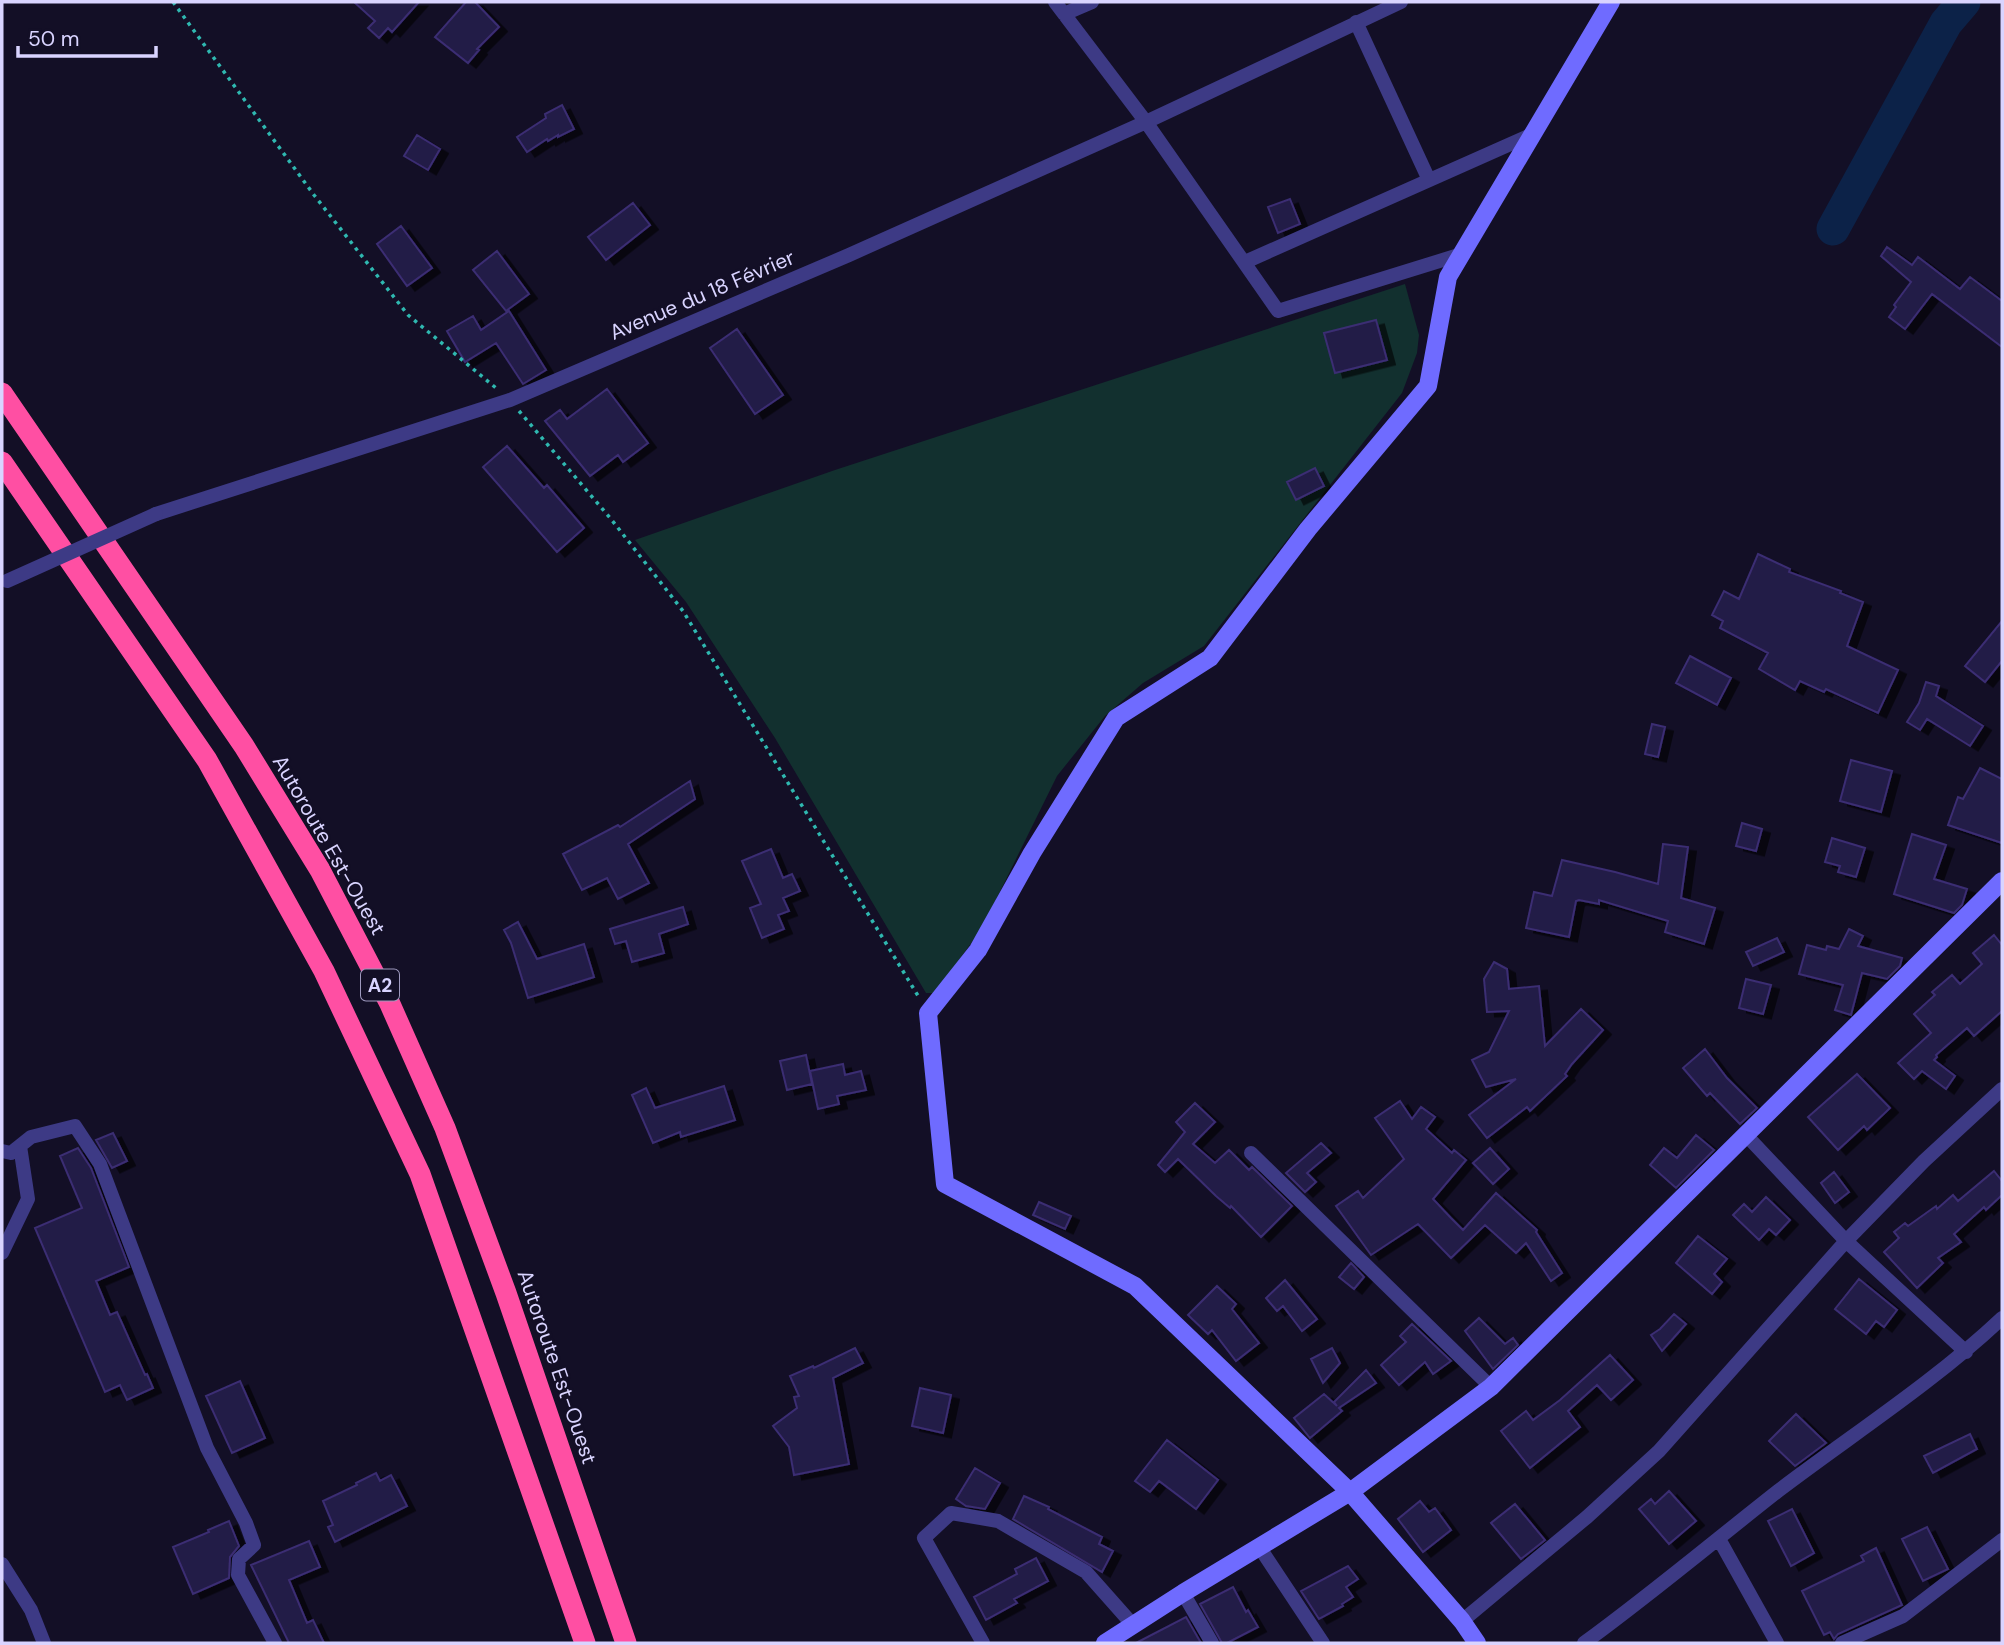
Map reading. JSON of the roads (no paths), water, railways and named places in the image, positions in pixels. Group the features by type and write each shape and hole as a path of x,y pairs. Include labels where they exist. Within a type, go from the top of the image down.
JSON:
{"highway":[{"name":"Autoroute Est-Ouest","path":"2,393 244,746 320,870 390,1004 445,1128 510,1306 626,1643"},
{"name":"A2","path":"2,462 207,760 324,971 420,1174 585,1643"}],"street":[{"path":"1092,2 1060,8 1146,122 1278,311 1462,254"},
{"name":"Avenue du 18 Février","path":"4,582 156,514 510,400 861,249 1146,122 1398,2"},
{"path":"1477,1643 1462,1621 1350,1492 1135,1286 944,1184 928,1013 978,950 1032,853 1115,718 1210,658 1308,529 1428,386 1448,277 1611,2"},
{"path":"1356,22 1429,180"},
{"path":"1245,262 1533,134"},
{"path":"1109,1642 1183,1593 1350,1492 1490,1387 2002,881"},
{"path":"1462,1621 1587,1517 1659,1451 1846,1241 1924,1161 2002,1089"},
{"path":"2,1151 11,1153 31,1137 75,1126 100,1164 207,1448 246,1523 254,1545 239,1559 238,1575 275,1643"},
{"path":"1745,1134 1846,1241 1965,1352"},
{"path":"2,1253 28,1199 20,1146"},
{"path":"1251,1153 1490,1387"},
{"path":"1584,1643 1651,1594 1777,1492 1965,1352 2002,1318"},
{"path":"983,1643 924,1538 951,1513 998,1521 1086,1572 1133,1625"},
{"path":"1719,1539 1777,1643"},
{"path":"1842,1643 1903,1616 2002,1541"},
{"path":"1260,1548 1322,1643"},
{"path":"2,1564 31,1609 44,1643"},
{"path":"1183,1593 1212,1643"}],"waterway":[{"path":"1833,229 1946,23 1964,2"}]}
